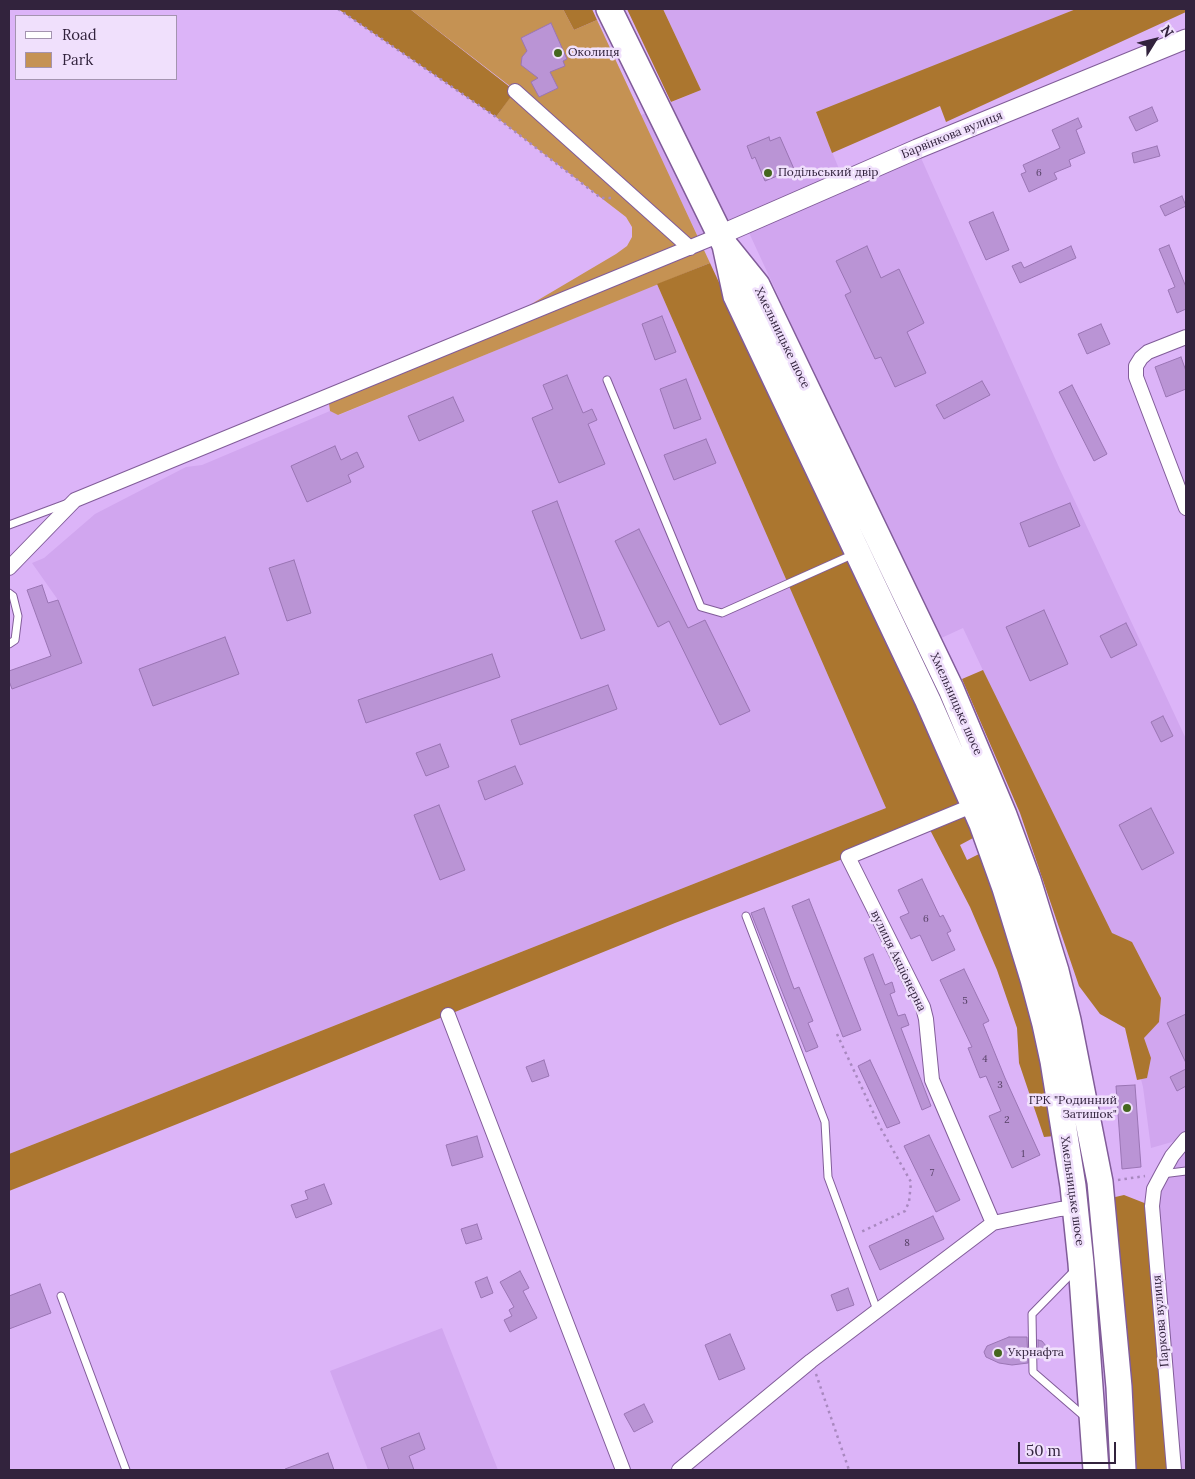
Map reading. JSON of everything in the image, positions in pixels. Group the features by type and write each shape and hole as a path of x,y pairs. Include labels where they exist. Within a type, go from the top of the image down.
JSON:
{"highway":[{"path":"609,9 722,240"},
{"name":"Хмельницьке шосе","path":"722,240 736,296 928,701 974,805 1005,888 1033,979 1053,1061 1075,1208 1082,1263 1096,1470"},
{"name":"Хмельницьке шосе","path":"722,240 757,284 950,690 1004,815 1028,880 1056,971 1100,1182 1118,1387 1123,1470"},
{"path":"1075,1208 1102,1205"}],"street":[{"name":"Барвінкова вулиця","path":"722,240 917,149 1185,43"},
{"path":"516,91 690,248"},
{"path":"9,568 75,500 690,248 722,240"},
{"path":"1186,337 1148,352 1136,366 1136,377 1186,508"},
{"name":"вулиця Акціонерна","path":"974,805 848,857 922,1007 926,1019 932,1080 992,1224"},
{"path":"448,1015 623,1470"},
{"name":"Паркова вулиця","path":"1174,1470 1152,1206 1154,1189 1172,1156 1186,1139"},
{"path":"679,1470 812,1361 992,1224 1060,1209 1075,1208"}],"lane":[{"path":"607,380 701,607 722,613 857,553"},
{"path":"9,525 75,500"},
{"path":"9,593 12,596 18,616 15,640 9,644"},
{"path":"746,916 825,1122 828,1177 877,1310"},
{"path":"1162,1174 1186,1171"},
{"path":"1082,1263 1032,1314 1033,1372 1093,1424"},
{"path":"61,1296 126,1470"}],"path":[{"path":"338,9 496,117 601,198 636,199"},
{"path":"837,1034 880,1127 911,1182 909,1202 905,1211 851,1237"},
{"path":"1112,1181 1132,1178"},
{"path":"812,1361 849,1470"}],"shaded area":[{"path":"338,9 410,9 515,91 496,117"},
{"path":"563,9 574,30 597,20 641,115 701,90 663,9 1076,9 816,113 844,181 917,149 1058,465 1186,739 1186,1138 1151,1148 1143,1087 1128,1029 1147,1018 963,628 937,640 745,224 701,243 677,192 515,91"},
{"path":"563,9 592,9 597,20 574,30"},
{"path":"627,9 663,9 701,90 671,102"},
{"path":"1076,9 1186,9 1186,12 946,122 940,106 832,153 816,112"},
{"path":"710,263 964,809 9,1191 9,1154 886,808 657,284"},
{"path":"657,284 886,808 9,1154 9,690 82,663 58,600 32,563 44,558 95,514 186,467 202,465 330,411 339,415"},
{"path":"983,670 1112,933 1132,942 1161,998 1159,1022 1144,1038 1151,1058 1147,1078 1137,1080 1125,1028 1100,1014 1079,986 1020,813 962,679"},
{"path":"966,813 975,837 960,845 967,860 981,853 994,887 1036,1030 1054,1136 1044,1137 1019,1063 1017,1028 997,970 970,907 929,828"},
{"path":"1186,1139 1186,1470 1174,1470 1152,1206"},
{"path":"1124,1195 1152,1206 1174,1470 1132,1470 1111,1198"},
{"path":"442,1328 498,1470 368,1470 330,1371"}],"green space":[{"path":"410,9 563,9 574,30 597,20 710,263 338,415 330,411 328,396 484,332 616,254 627,246 632,237 632,227 626,217 496,117 515,90"}],"building":[{"path":"551,23 567,59 563,61 565,66 550,72 558,88 539,97 531,82 538,78 521,65 522,57 527,51 521,38"},
{"path":"1152,107 1158,121 1136,131 1129,117"},
{"path":"1078,118 1082,127 1076,130 1085,153 1069,160 1071,166 1054,173 1057,179 1029,192 1021,174 1026,172 1023,165 1060,148 1052,130"},
{"path":"769,137 770,141 780,137 794,169 765,181 755,157 752,159 747,146"},
{"path":"1157,146 1160,156 1134,163 1132,153"},
{"path":"1182,196 1186,206 1165,216 1160,206"},
{"path":"993,212 1009,250 986,260 969,222"},
{"path":"1169,245 1186,287 1186,309 1177,313 1168,290 1175,287 1159,249"},
{"path":"867,246 881,278 899,269 924,323 907,332 926,373 895,387 881,357 875,359 845,295 851,292 836,261"},
{"path":"1071,246 1076,258 1020,283 1012,266 1021,262 1024,268"},
{"path":"662,316 676,352 655,360 642,324"},
{"path":"1101,324 1110,344 1087,354 1078,334"},
{"path":"1181,357 1186,371 1186,389 1166,397 1155,367"},
{"path":"567,375 583,413 592,409 597,420 588,424 605,464 559,483 532,418 553,409 543,385"},
{"path":"686,379 701,419 674,429 660,389"},
{"path":"982,381 990,395 944,419 936,405"},
{"path":"1072,385 1107,454 1094,461 1059,392"},
{"path":"453,397 464,421 419,441 408,416"},
{"path":"706,439 716,463 674,480 664,455"},
{"path":"335,446 341,460 357,452 364,467 348,475 351,482 307,502 291,466"},
{"path":"557,501 605,630 581,639 532,511"},
{"path":"1070,503 1080,526 1029,547 1020,523"},
{"path":"639,529 688,628 705,620 750,711 720,725 669,621 658,627 615,541"},
{"path":"294,560 311,613 287,621 269,568"},
{"path":"42,585 48,603 58,600 82,663 12,689 9,681 9,671 51,656 27,590"},
{"path":"1044,610 1068,664 1030,681 1006,627"},
{"path":"1126,623 1137,645 1111,658 1100,636"},
{"path":"225,637 239,674 153,706 139,669"},
{"path":"492,654 500,677 366,723 358,700"},
{"path":"608,685 617,709 520,745 511,720"},
{"path":"1163,716 1173,736 1161,742 1151,722"},
{"path":"440,744 449,767 426,776 416,753"},
{"path":"515,766 523,784 485,800 478,781"},
{"path":"439,805 465,870 440,880 414,815"},
{"path":"1151,808 1174,853 1142,870 1119,825"},
{"path":"922,879 940,917 943,915 951,931 947,933 955,950 932,961 920,935 911,939 900,917 909,913 898,890"},
{"path":"809,899 861,1030 843,1037 792,906"},
{"path":"764,908 794,989 799,987 813,1021 808,1023 818,1047 806,1052 751,913"},
{"path":"873,954 885,985 892,982 895,992 890,994 898,1016 905,1014 909,1025 901,1028 931,1106 922,1110 864,958"},
{"path":"964,969 989,1021 983,1024 1040,1155 1012,1168 989,1116 1001,1111 986,1076 980,1078 968,1048 972,1047 940,980"},
{"path":"1186,1014 1186,1063 1167,1023"},
{"path":"544,1060 549,1076 532,1082 526,1067"},
{"path":"870,1060 900,1123 887,1128 858,1066"},
{"path":"1186,1069 1186,1086 1177,1091 1170,1077"},
{"path":"1135,1085 1141,1167 1122,1169 1116,1086"},
{"path":"929,1135 960,1200 936,1212 904,1146"},
{"path":"477,1136 483,1157 452,1166 446,1145"},
{"path":"324,1184 332,1204 296,1218 291,1205 308,1199 305,1191"},
{"path":"933,1216 944,1239 880,1270 869,1246"},
{"path":"477,1224 482,1239 466,1244 461,1229"},
{"path":"520,1271 529,1288 523,1291 537,1318 510,1332 504,1320 512,1316 509,1310 514,1307 500,1282"},
{"path":"487,1277 493,1293 481,1298 475,1282"},
{"path":"40,1284 51,1313 9,1329 9,1296"},
{"path":"848,1288 854,1305 837,1311 831,1295"},
{"path":"730,1334 745,1369 719,1380 705,1345"},
{"path":"1009,1337 1027,1337 1028,1363 1012,1365 999,1363 986,1357 984,1352 987,1346"},
{"path":"1038,1340 1042,1341 1046,1346 1046,1354 1038,1359"},
{"path":"644,1404 653,1422 634,1432 624,1414"},
{"path":"419,1433 425,1449 409,1456 414,1470 389,1470 381,1448"},
{"path":"328,1453 334,1470 285,1470 285,1469"}],"place":[{"name":"Околиця","path":"558,53"},
{"name":"Подільський двір","path":"768,173"},
{"name":"ГРК \"Родинний Затишок\"","path":"1127,1108"},
{"name":"Укрнафта","path":"998,1353"}]}
